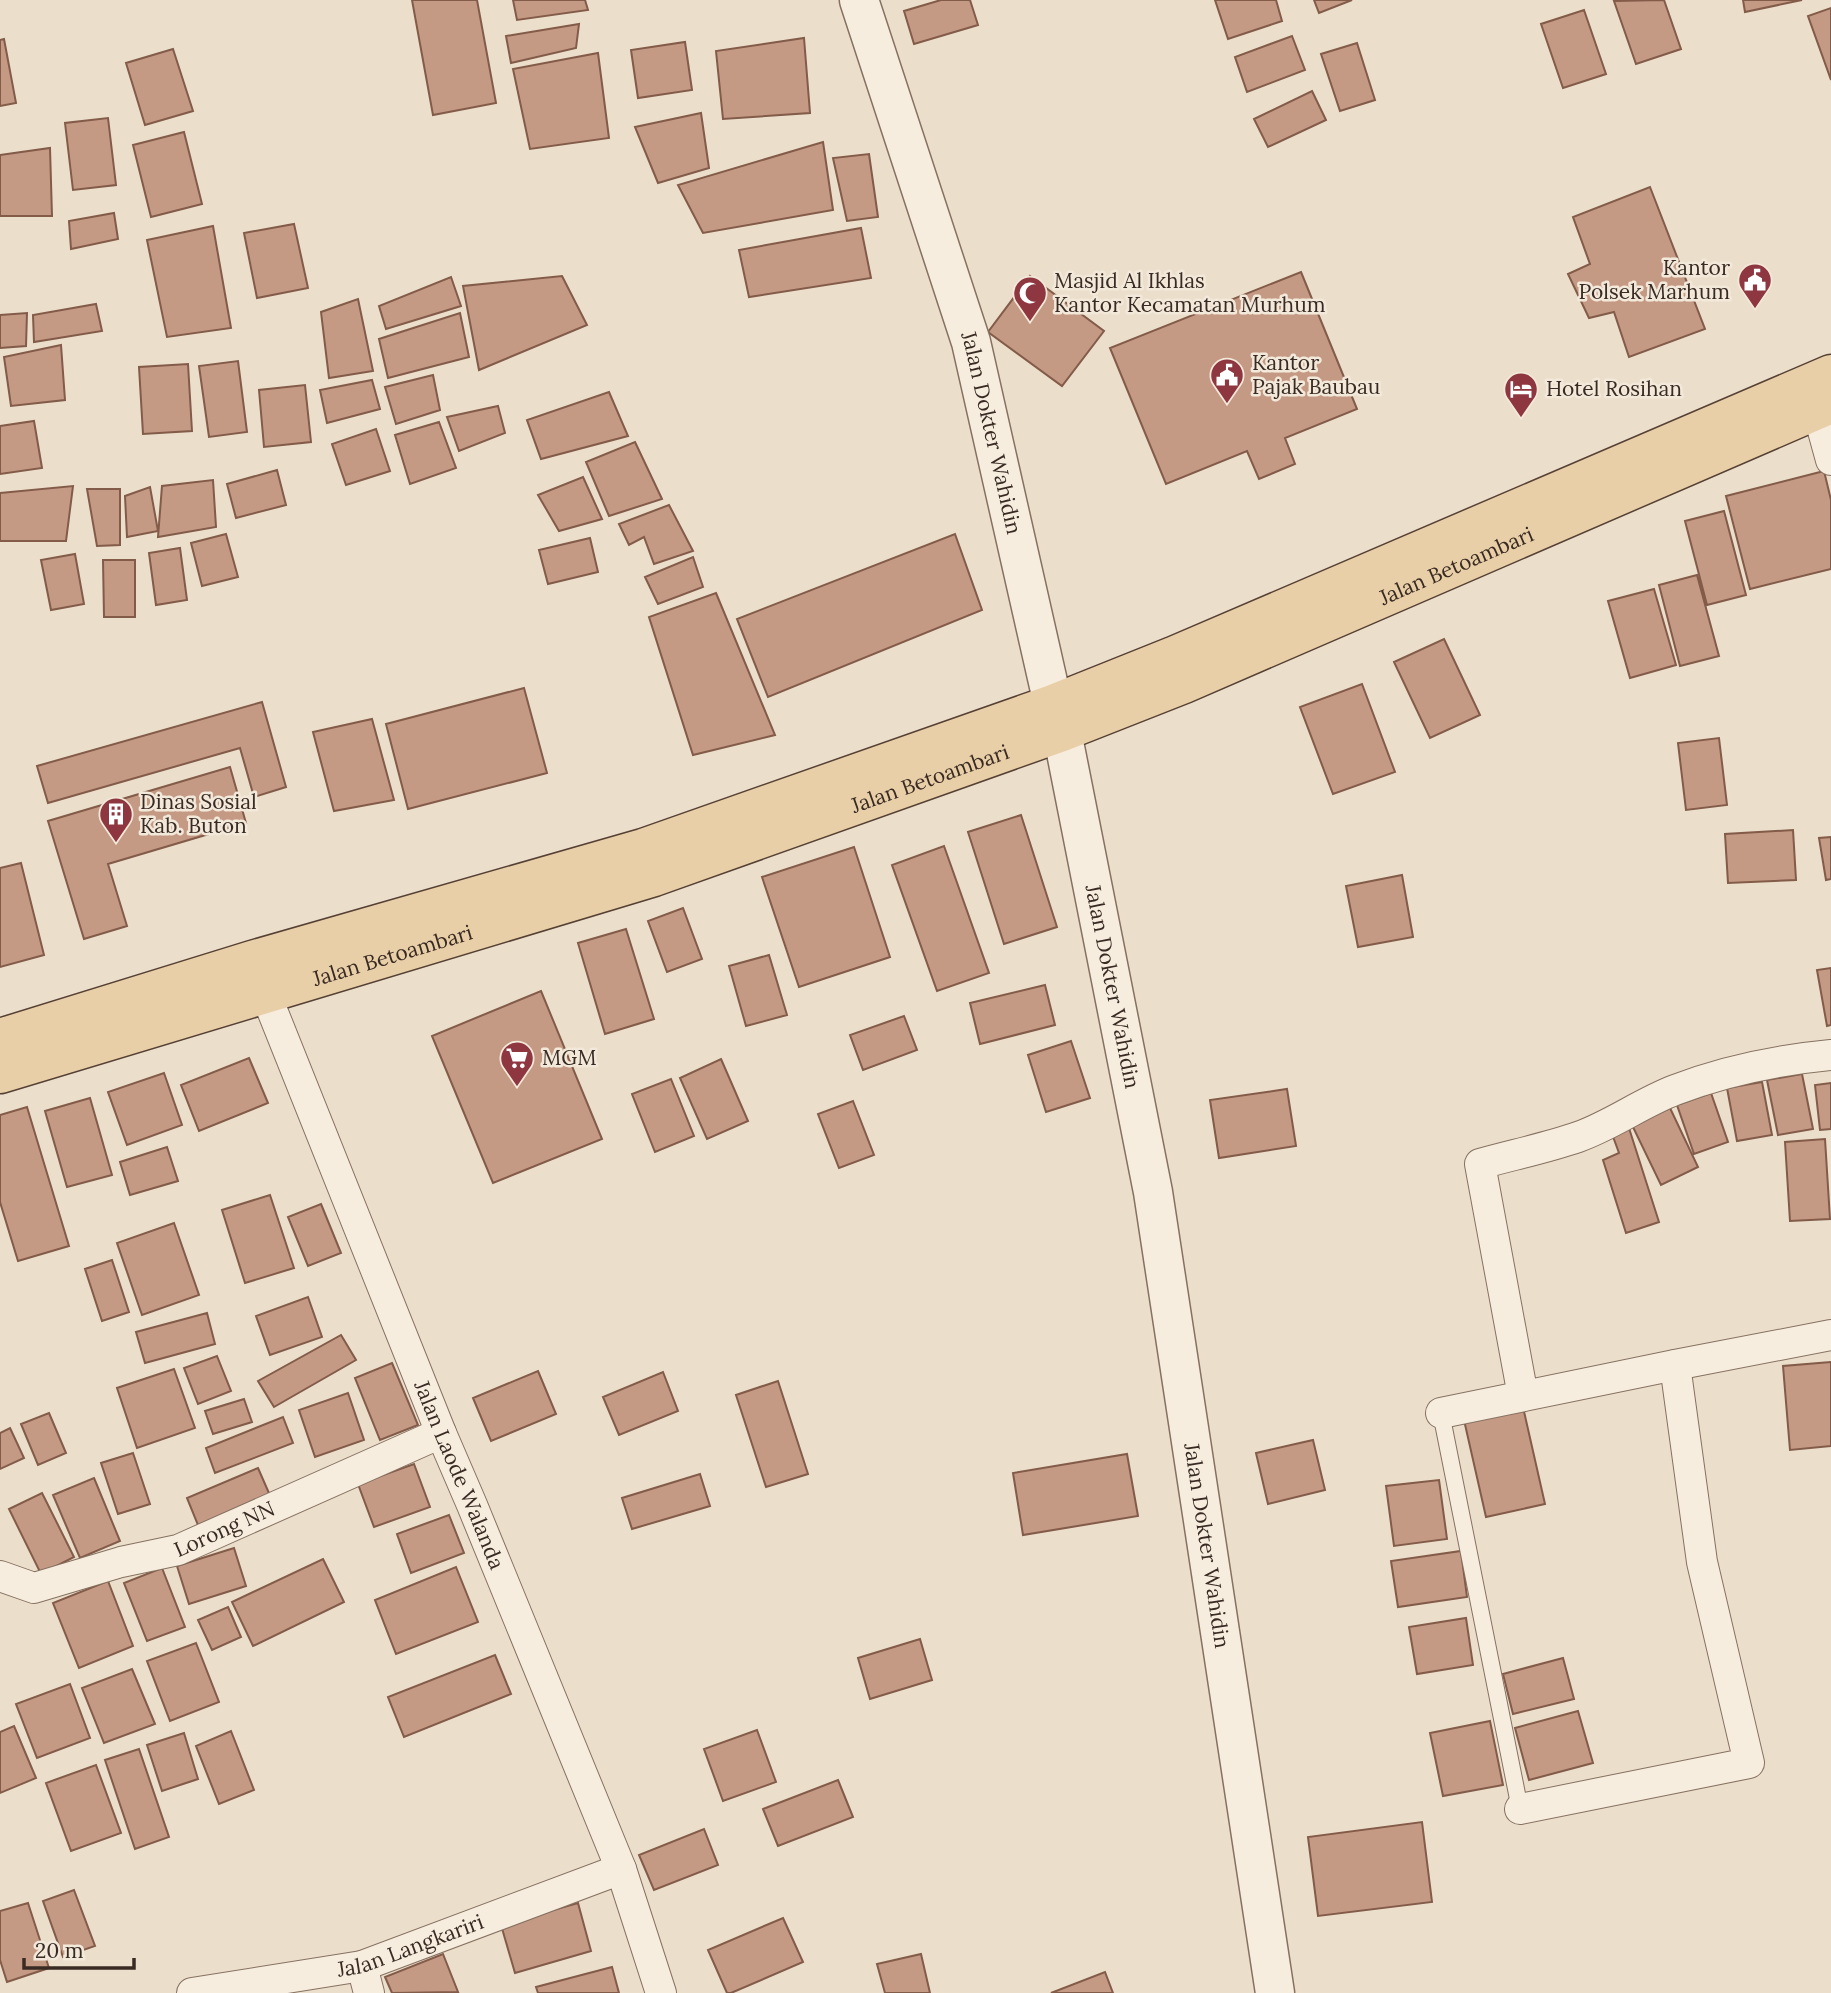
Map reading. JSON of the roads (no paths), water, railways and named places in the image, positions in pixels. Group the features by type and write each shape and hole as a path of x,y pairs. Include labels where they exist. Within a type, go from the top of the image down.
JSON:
{"main road":[{"name":"Jalan Betoambari","path":"1058,718 1185,650 1831,374"},
{"name":"Jalan Betoambari","path":"0,1074 259,977 643,848 1058,718 1184,684 1824,407"},
{"name":"Jalan Betoambari","path":"0,1038 259,977"}],"street":[{"name":"Jalan Dokter Wahidin","path":"859,0 971,342 1058,718 1153,1192 1275,1993"},
{"path":"1824,407 1831,460"},
{"name":"Jalan Laode Walanda","path":"259,977 441,1433 621,1868 661,1993"},
{"path":"1523,1396 1480,1164 1577,1137 1609,1124 1673,1090 1747,1068 1796,1058 1831,1055"},
{"path":"1441,1413 1831,1335"},
{"path":"1520,1810 1749,1763 1702,1562 1675,1365"},
{"name":"Lorong NN","path":"0,1576 34,1588 121,1562 178,1550 441,1433"},
{"name":"Jalan Langkariri","path":"192,1993 366,1980 621,1868"}],"lane":[{"path":"1441,1413 1520,1810"}],"place":[{"name":"Kantor Polsek Marhum","path":"1755,310"},
{"name":"Masjid Al Ikhlas Kantor Kecamatan Murhum","path":"1030,323"},
{"name":"Kantor Pajak Baubau","path":"1227,405"},
{"name":"Hotel Rosihan","path":"1521,419"},
{"name":"Dinas Sosial Kab. Buton","path":"116,844"},
{"name":"MGM","path":"517,1088"}]}
